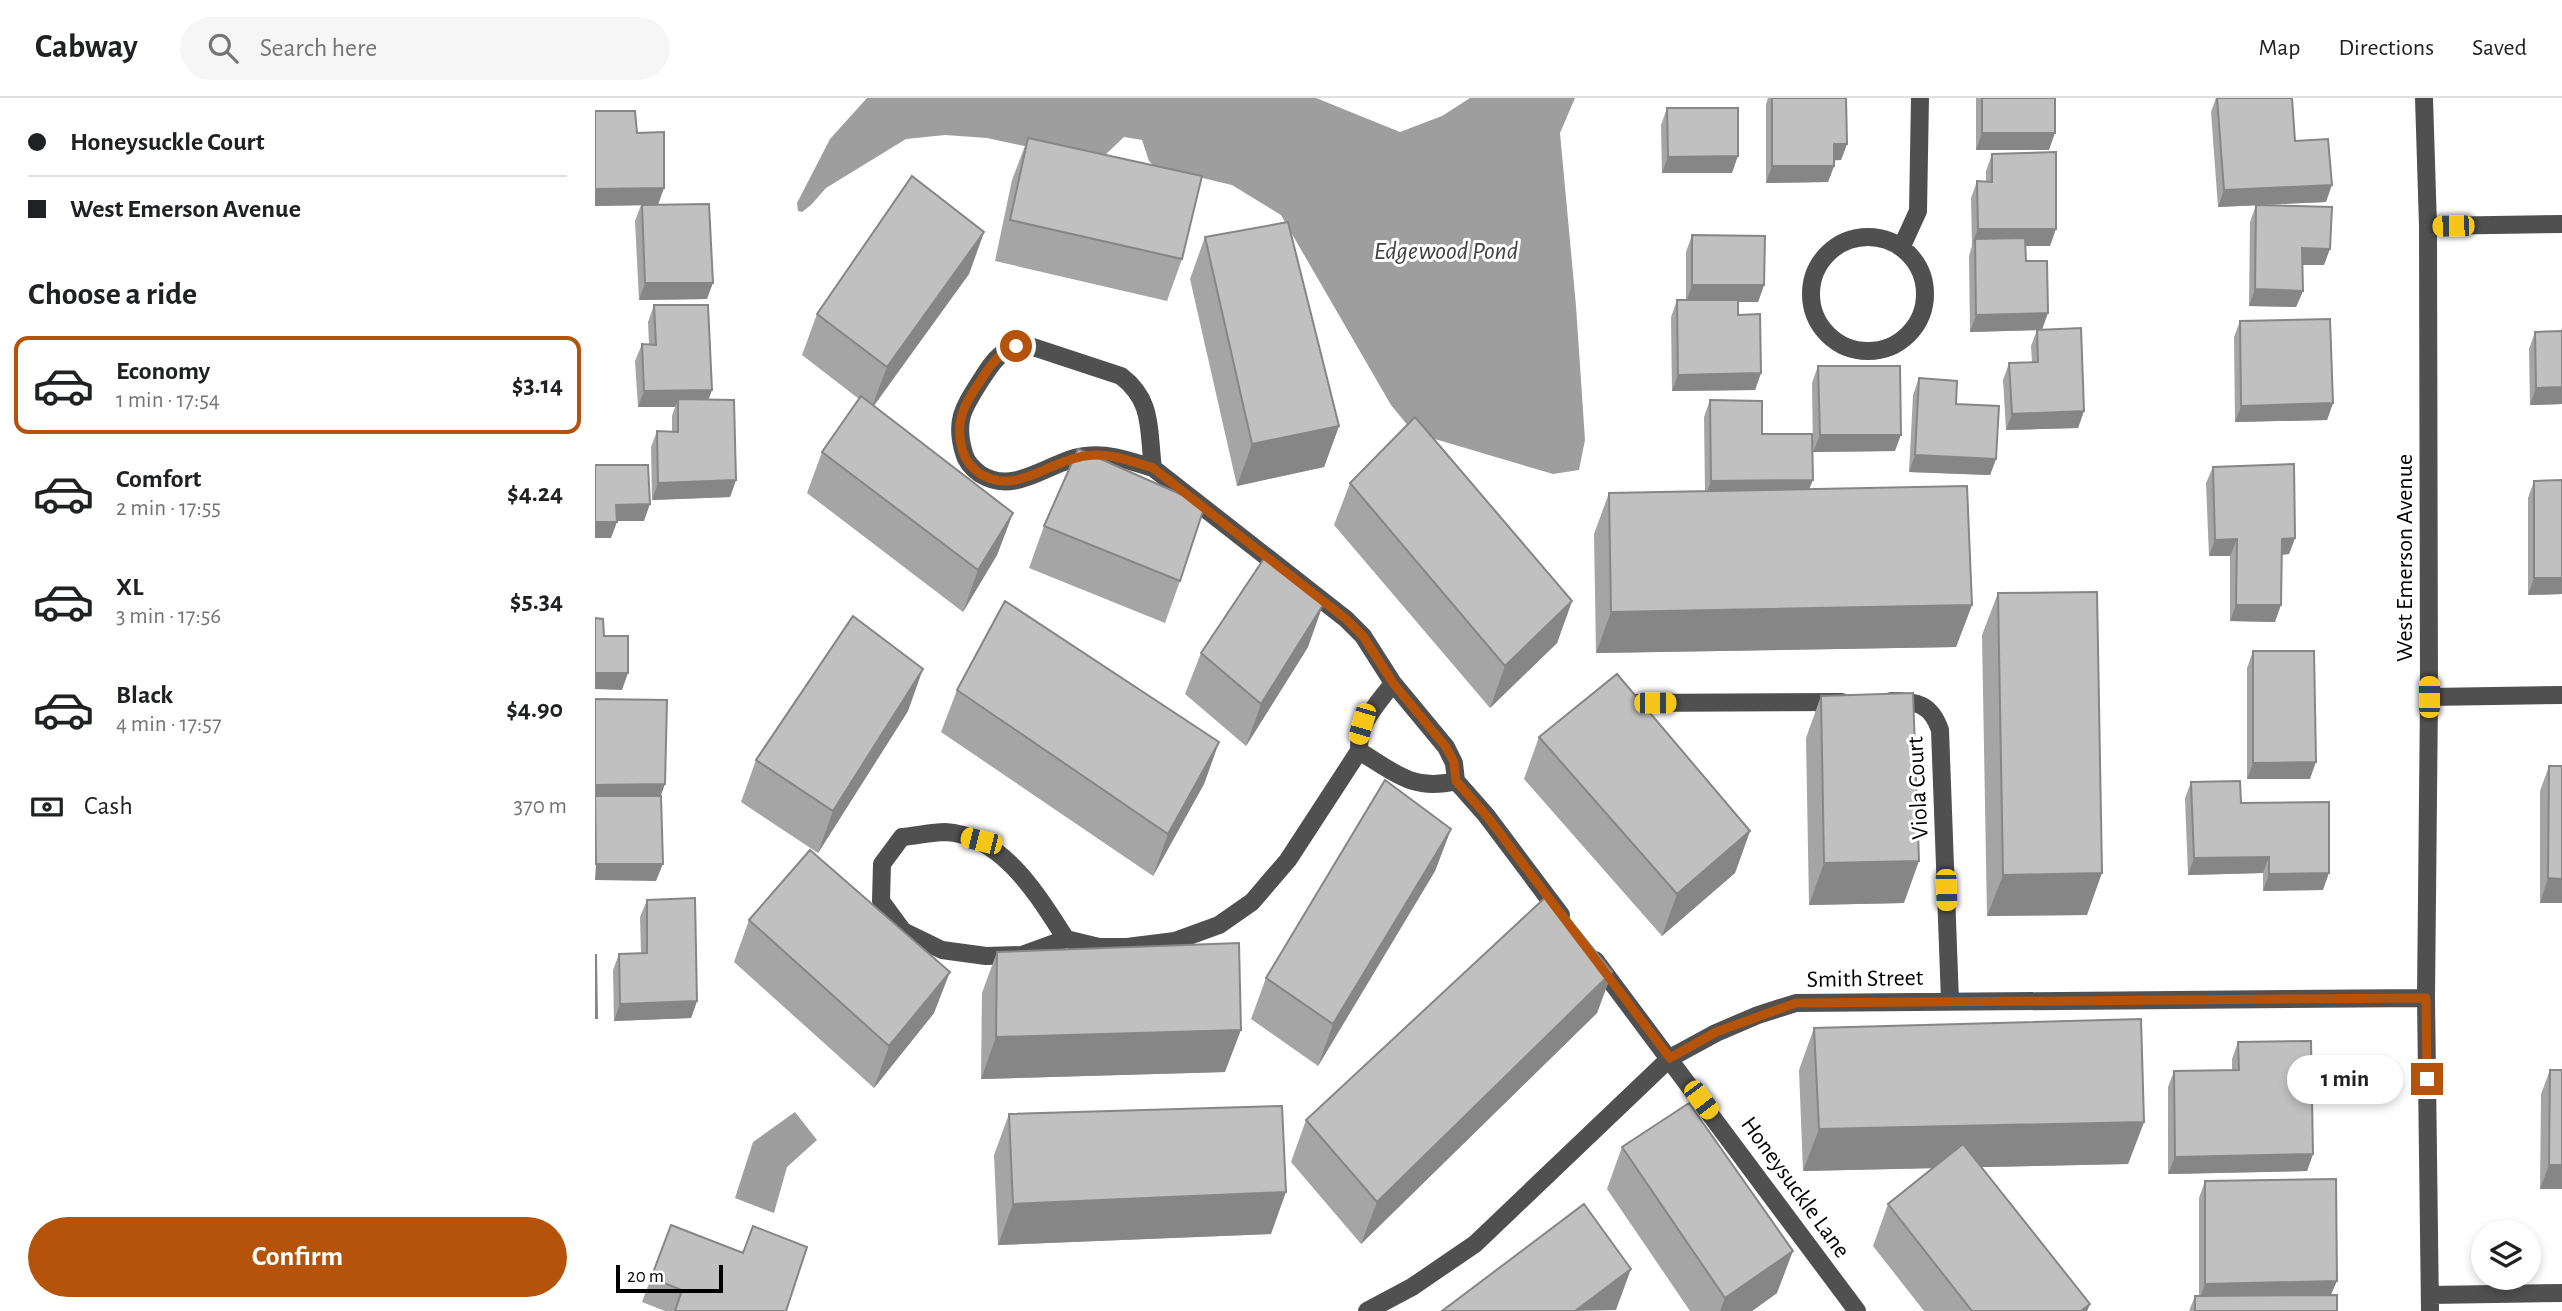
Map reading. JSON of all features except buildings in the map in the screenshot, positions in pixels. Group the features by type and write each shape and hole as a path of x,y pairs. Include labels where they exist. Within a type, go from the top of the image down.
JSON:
{"street":[{"path":"1902,246 1918,211 1920,98"},
{"name":"West Emerson Avenue","path":"2424,98 2428,226 2429,697 2426,998 2430,1303"},
{"path":"2428,226 2562,224"},
{"path":"1872,236 1902,246 1917,262 1925,281 1925,302 1915,328 1906,338 1888,349 1874,352 1853,350 1826,335 1812,310 1812,279 1824,255 1843,241 1872,236"},
{"path":"1153,468 1146,406 1132,385 1121,376 1030,346 1016,346 1004,351 992,363 960,416 958,431 965,460 994,481 1006,482 1031,477 1084,456 1116,456 1153,468 1346,619 1363,636 1393,683 1446,747 1454,762 1456,781 1486,815 1570,926"},
{"path":"1066,939 1019,872 981,841 946,832 902,838 882,864 881,901 902,931 942,950 986,956 1022,955 1066,939 1099,947 1154,944 1195,934 1219,925 1252,902 1289,860 1359,751 1362,724 1393,683"},
{"path":"2429,697 2562,695"},
{"name":"Viola Court","path":"1628,704 1902,701 1928,708 1940,730 1950,1001"},
{"path":"1359,751 1415,784 1440,785 1456,781"},
{"name":"Honeysuckle Lane","path":"1586,948 1857,1311"},
{"name":"Smith Street","path":"1367,1311 1412,1287 1475,1244 1670,1058 1716,1032 1796,1003 2426,998"},
{"path":"2430,1303 2562,1293"}],"water":[{"name":"Edgewood Pond","path":"867,98 1316,98 1400,132 1442,116 1470,98 1575,98 1560,133 1585,440 1579,470 1553,474 1428,437 1409,427 1391,405 1281,215 1232,185 1186,174 1159,171 1149,161 1142,140 1124,137 1104,156 1061,154 987,138 945,135 906,139 826,188 811,205 802,212 798,211 797,203 830,139"},
{"path":"795,1112 817,1140 787,1167 774,1213 735,1198 753,1142"}],"route":[{"path":"1016,346 1004,351 992,363 960,416 958,431 965,460 982,475 994,481 1006,482 1031,477 1084,456 1116,456 1153,468 1346,619 1363,636 1393,683 1446,747 1454,762 1456,781 1486,815 1670,1058 1716,1032 1796,1003 2426,998 2427,1079"}]}
